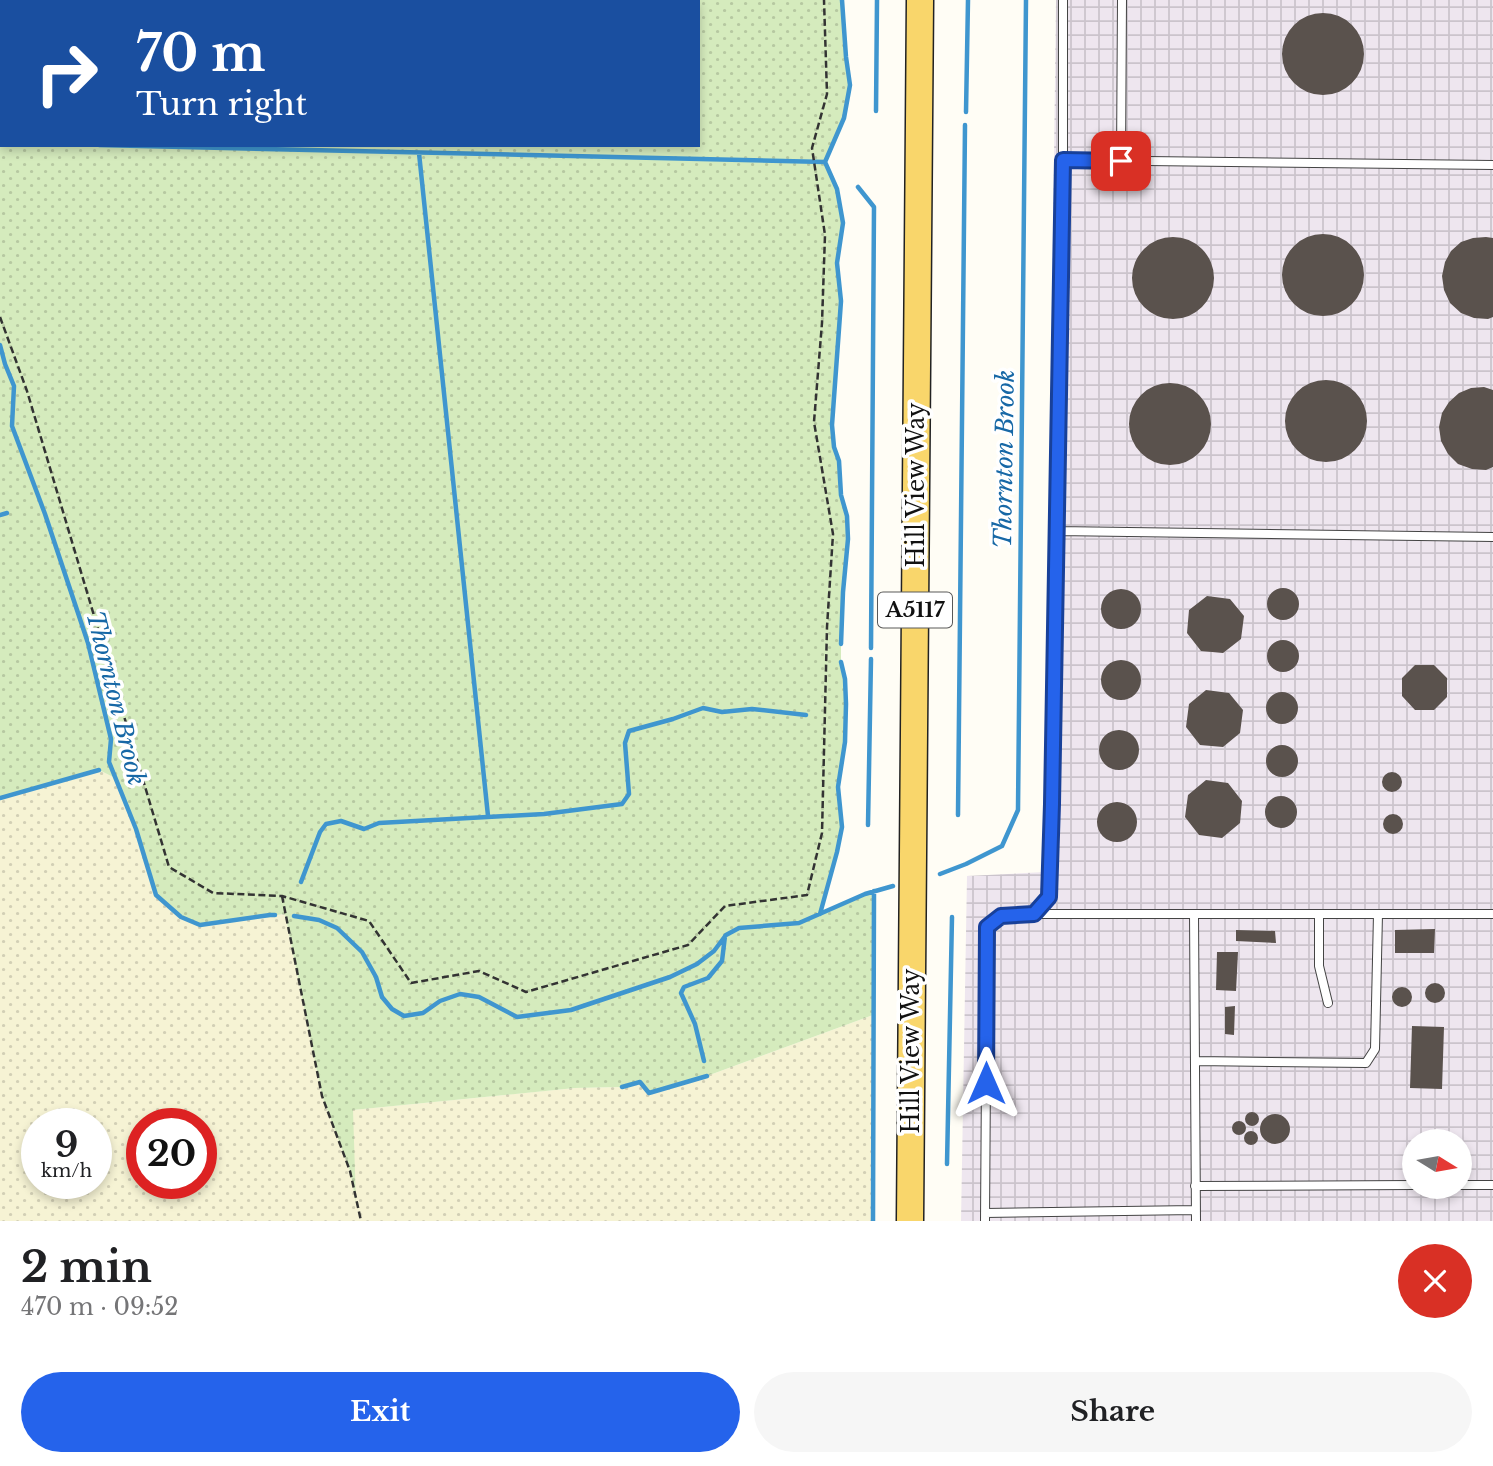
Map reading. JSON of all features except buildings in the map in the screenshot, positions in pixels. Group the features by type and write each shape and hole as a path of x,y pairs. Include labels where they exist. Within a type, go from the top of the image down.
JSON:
{"main road":[{"name":"Hill View Way","path":"910,1221 920,0"}],"lane":[{"path":"1034,914 1049,897 1063,160 1063,0"},
{"path":"1121,161 1122,0"},
{"path":"1063,160 1493,164"},
{"path":"1057,531 1493,537"},
{"path":"1195,1210 985,1217 987,927 1001,916 1034,914 1493,914"},
{"path":"1194,914 1196,1221"},
{"path":"1319,914 1319,966 1328,1003"},
{"path":"1195,1061 1366,1063 1375,1049 1378,914"},
{"path":"1195,1186 1402,1185"},
{"path":"1472,1185 1493,1185"}],"path":[{"path":"0,317 27,391 169,867 213,893 282,896 369,921 411,983 479,971 526,992 688,945 725,906 807,895 822,833 832,534 814,422 822,323 825,235 812,148 827,94 824,0"},
{"path":"282,896 322,1096 350,1171 361,1221"}],"shaded area":[{"path":"1056,0 1493,0 1493,1221 961,1221 967,876 1045,872"},
{"path":"99,770 115,778 136,829 200,925 285,914 322,1096 350,1171 355,1196 352,1110 575,1088 622,1087 640,1082 707,1076 873,1015 873,1221 0,1221 0,798"}],"green space":[{"path":"700,0 842,0 850,85 844,118 825,162 837,189 843,223 837,263 841,300 832,425 834,447 839,461 841,495 847,516 841,644 846,704 845,742 838,787 842,827 820,914 874,891 873,1015 707,1076 649,1093 640,1082 622,1087 575,1088 353,1110 356,1203 350,1171 322,1096 285,914 200,925 181,917 156,895 136,829 115,778 99,770 0,798 0,147 700,147"}],"waterway":[{"path":"825,162 844,118 850,85 842,0"},
{"path":"876,111 877,0"},
{"path":"966,112 968,0"},
{"name":"Thornton Brook","path":"940,874 1002,846 1018,810 1026,0"},
{"path":"958,815 965,125"},
{"path":"184,147 825,162 837,189 843,223 837,263 841,301 832,425 834,447 839,461 841,495 847,516 848,539 841,644"},
{"path":"419,153 488,816"},
{"path":"858,187 874,207 871,648"},
{"name":"Thornton Brook","path":"0,345 14,386 12,426 88,643 111,739 109,762 136,829 156,895 181,917 200,925 275,915"},
{"path":"0,515 7,513"},
{"path":"868,825 871,659"},
{"path":"820,914 842,827 838,787 845,742 846,704 841,662"},
{"path":"301,882 320,832 326,824 341,821 364,829 379,823 544,814 622,804 629,794 625,743 629,731 703,708 722,712 752,709 806,715"},
{"path":"0,798 99,770"},
{"name":"Thornton Brook","path":"294,916 319,920 337,928 362,952 376,977 382,997 392,1009 404,1016 423,1013 440,1001 460,994 479,997 517,1017 571,1010 670,977 697,964 714,951 726,935 739,928 799,923 865,894 893,886"},
{"path":"873,1221 874,891"},
{"path":"947,1164 952,917"},
{"path":"704,1061 695,1024 681,993 684,987 708,978 722,961 725,936"},
{"path":"622,1087 640,1082 649,1093 707,1076"}],"route":[{"path":"986,1083 987,927 1001,916 1034,914 1049,897 1063,160 1121,161"}]}
